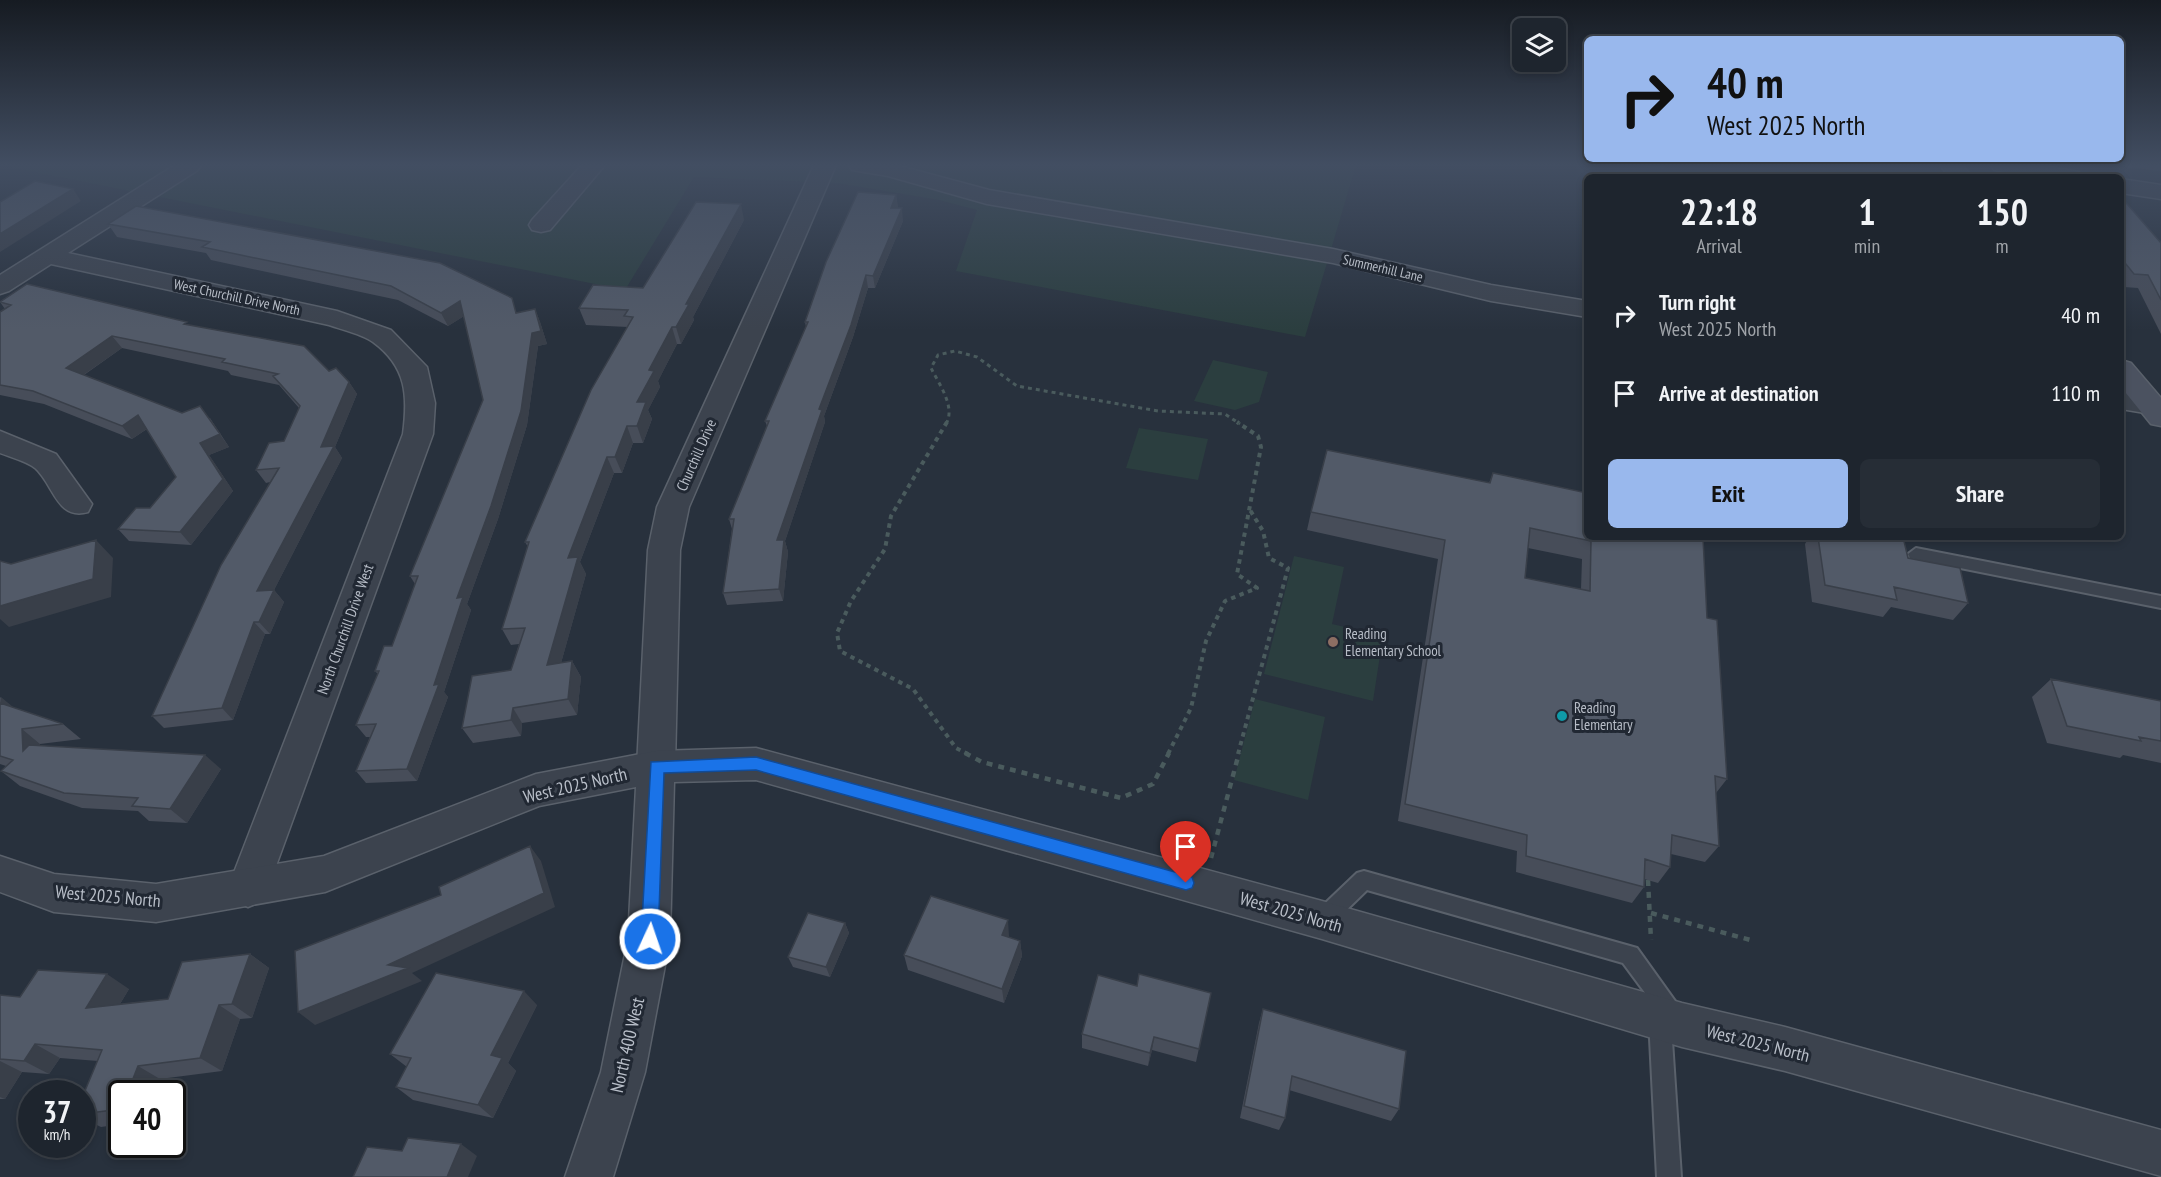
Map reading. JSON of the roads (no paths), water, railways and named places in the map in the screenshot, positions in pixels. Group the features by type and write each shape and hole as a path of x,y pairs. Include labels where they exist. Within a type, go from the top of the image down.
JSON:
{"main road":[{"path":"2124,373 2156,411"}],"street":[{"path":"0,286 104,220"},
{"path":"541,225 545,220"},
{"name":"Churchill Drive","path":"656,767 664,550 673,507 801,220"},
{"name":"Summerhill Lane","path":"1121,220 1333,256 1491,293 1584,308"},
{"name":"West Churchill Drive North","path":"47,256 337,319 382,336 413,367"},
{"name":"North Churchill Drive West","path":"248,888 418,434 421,403 413,367"},
{"path":"2124,401 2156,411"},
{"path":"0,441 45,461 77,504"},
{"name":"West 2025 North","path":"0,874 54,893 156,903 326,874 536,790 656,767 756,764 1322,920 1671,1021 1785,1049 2161,1154"},
{"name":"North 400 West","path":"589,1177 623,1072 650,939 656,767"}],"lane":[{"path":"1916,554 2161,602"},
{"path":"1322,920 1364,879 1630,954 1671,1021 1670,1177"}],"place":[{"name":"Reading Elementary School","path":"1333,642"},
{"name":"Reading Elementary","path":"1562,716"}]}
